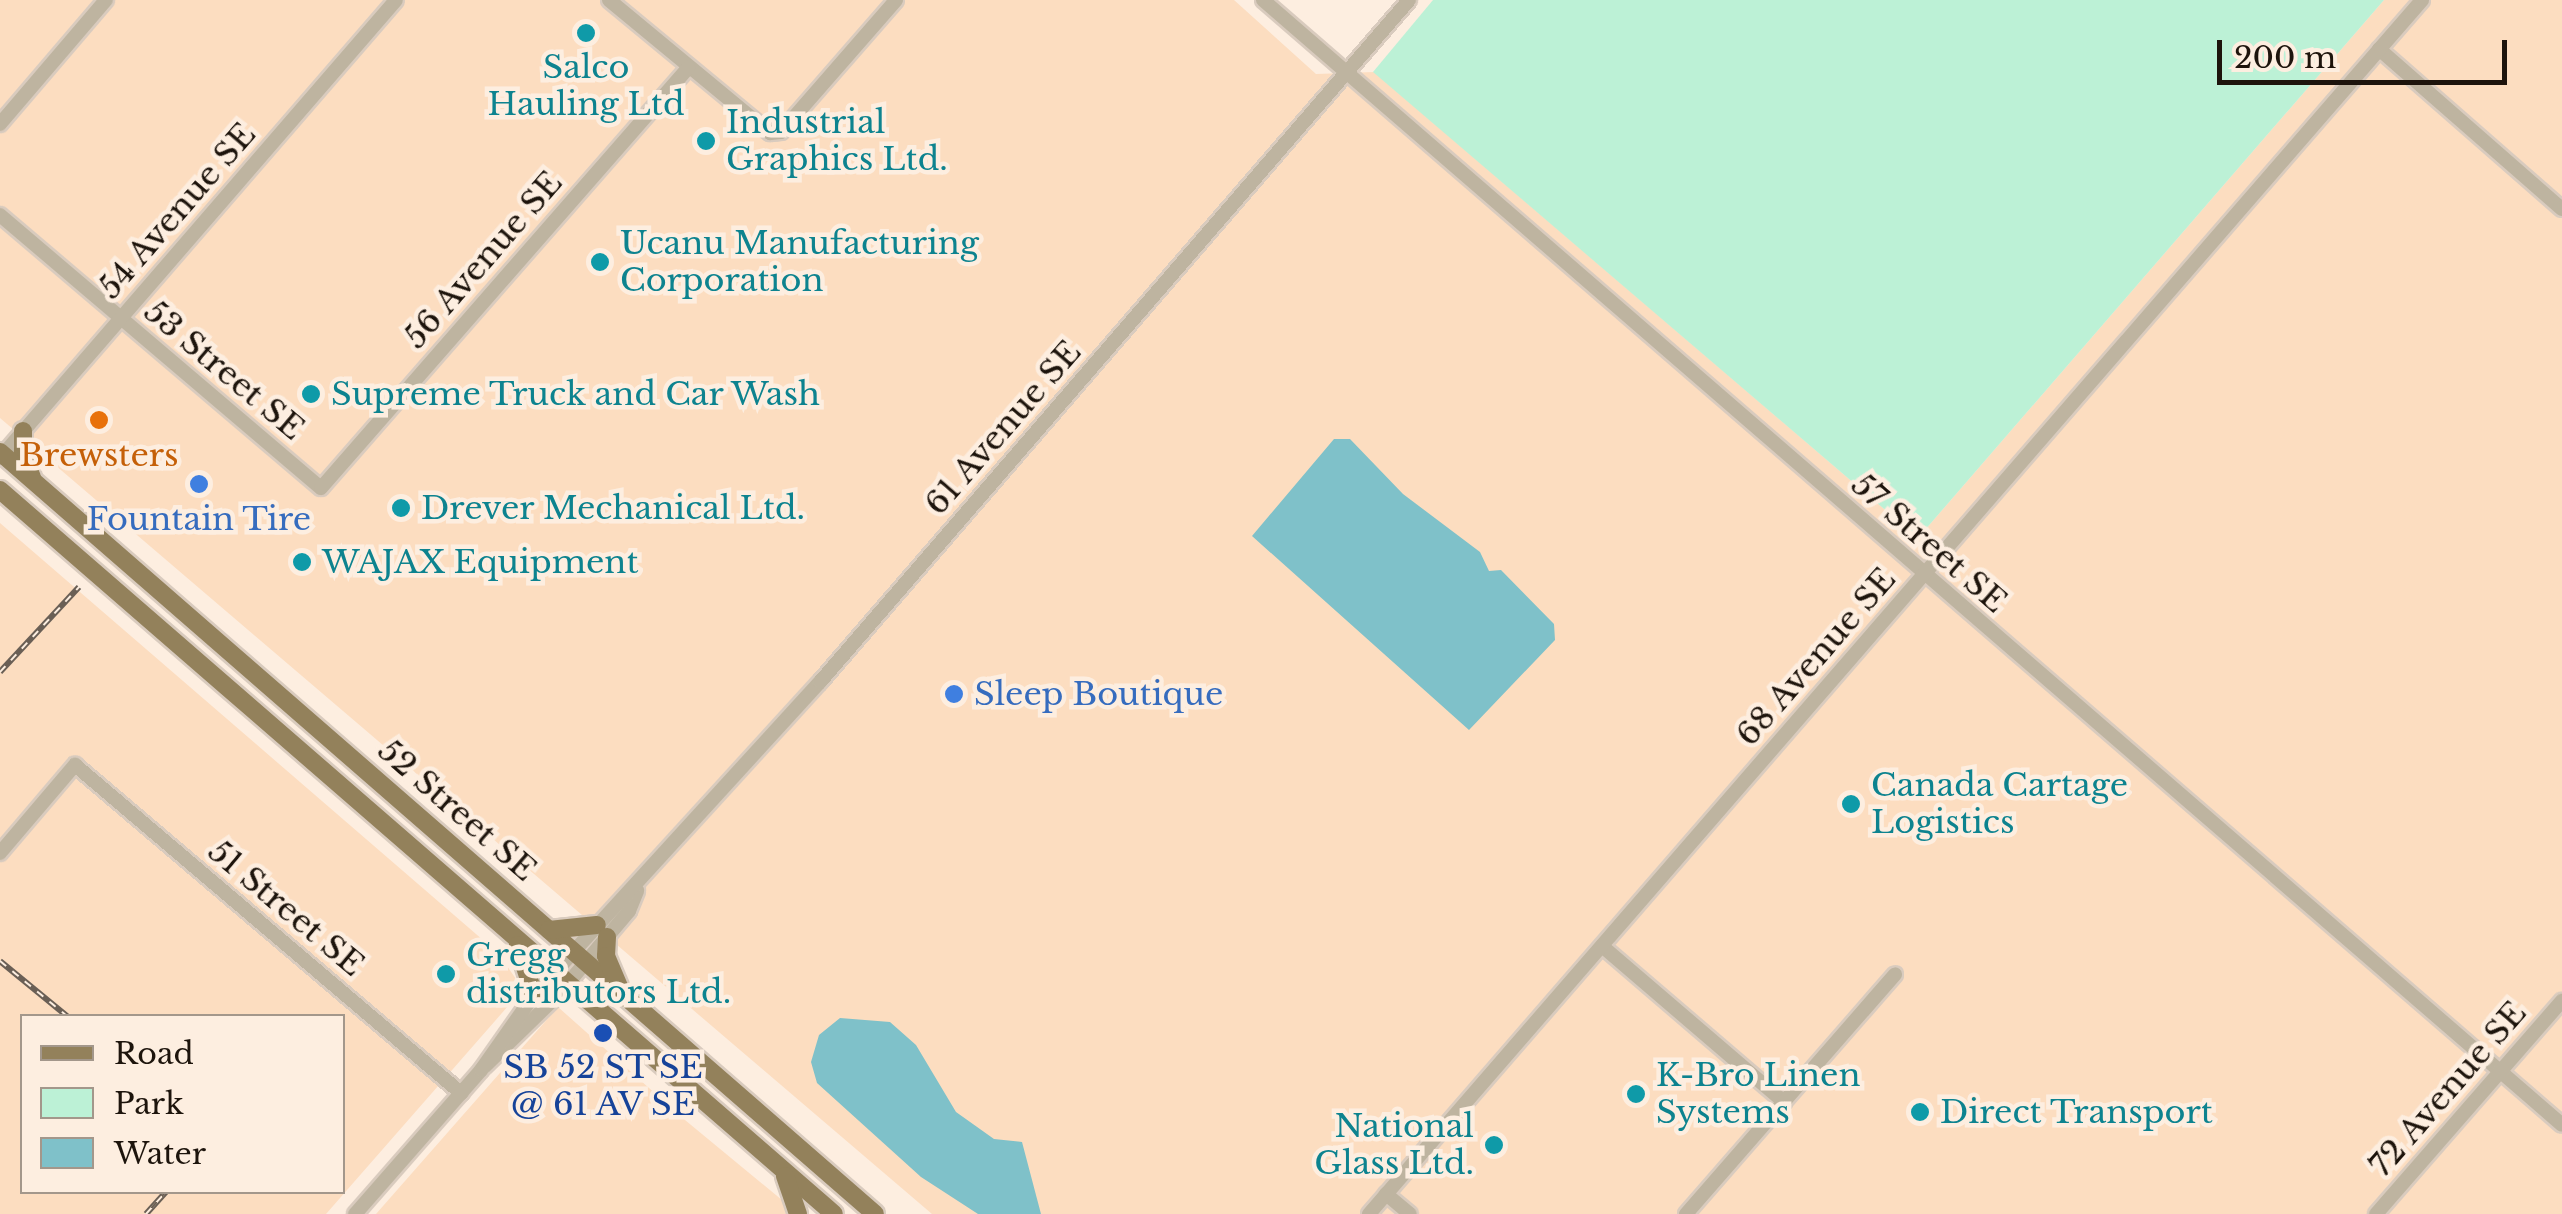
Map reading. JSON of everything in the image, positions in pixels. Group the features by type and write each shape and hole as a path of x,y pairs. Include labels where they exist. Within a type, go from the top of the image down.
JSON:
{"main road":[{"path":"23,431 23,457 35,482"},
{"name":"52 Street SE","path":"1,455 876,1214"},
{"name":"52 Street SE","path":"0,490 782,1171 823,1211"},
{"path":"549,930 602,931 606,956 624,995"},
{"path":"516,940 534,995"},
{"path":"782,1171 798,1214"}],"street":[{"path":"0,124 106,0"},
{"name":"54 Avenue SE","path":"1,455 396,0"},
{"path":"609,0 770,133 781,132 896,0"},
{"name":"57 Street SE","path":"1263,0 2562,1125"},
{"name":"61 Avenue SE","path":"355,1214 1409,0"},
{"name":"68 Avenue SE","path":"1369,1214 2422,0"},
{"path":"2379,50 2562,209"},
{"name":"56 Avenue SE","path":"320,488 688,68"},
{"name":"53 Street SE","path":"0,215 320,488"},
{"name":"51 Street SE","path":"0,853 75,766 461,1093"},
{"path":"1602,946 1784,1102"},
{"path":"1686,1214 1895,974"},
{"name":"61 Avenue SE","path":"481,1070 534,995 561,978"},
{"name":"72 Avenue SE","path":"2376,1214 2562,1001"},
{"path":"1386,1194 1410,1214"}],"shaded area":[{"path":"0,0 1234,0 1316,74 1374,72 1918,538 2384,0 2562,0 2562,1214 932,1214 0,418"},
{"path":"0,523 498,953 523,989 345,1192 345,1014 20,1014 20,1194 344,1194 326,1214 0,1214"},
{"path":"558,1007 685,1120 799,1214 376,1214"}],"green space":[{"path":"1433,0 2384,0 1918,538 1373,72"}],"water":[{"path":"1334,439 1350,439 1403,494 1480,552 1489,571 1501,570 1554,624 1555,640 1469,730 1252,536"},
{"path":"840,1018 890,1022 916,1045 956,1112 994,1139 1022,1142 1041,1214 978,1214 921,1177 817,1083 811,1062 819,1035"}],"railway":[{"path":"0,672 79,587"},
{"path":"0,961 65,1014"},
{"path":"146,1214 164,1194"}],"place":[{"name":"Salco Hauling Ltd","path":"586,33"},
{"name":"Industrial Graphics Ltd.","path":"706,141"},
{"name":"Ucanu Manufacturing Corporation","path":"600,262"},
{"name":"Supreme Truck and Car Wash","path":"311,394"},
{"name":"Brewsters","path":"99,420"},
{"name":"Fountain Tire","path":"199,484"},
{"name":"Drever Mechanical Ltd.","path":"401,508"},
{"name":"WAJAX Equipment","path":"302,562"},
{"name":"Sleep Boutique","path":"954,694"},
{"name":"Canada Cartage Logistics","path":"1851,804"},
{"name":"Gregg distributors Ltd.","path":"446,974"},
{"name":"SB 52 ST SE @ 61 AV SE","path":"603,1033"},
{"name":"K-Bro Linen Systems","path":"1636,1094"},
{"name":"Direct Transport","path":"1920,1112"},
{"name":"National Glass Ltd.","path":"1494,1145"}]}
